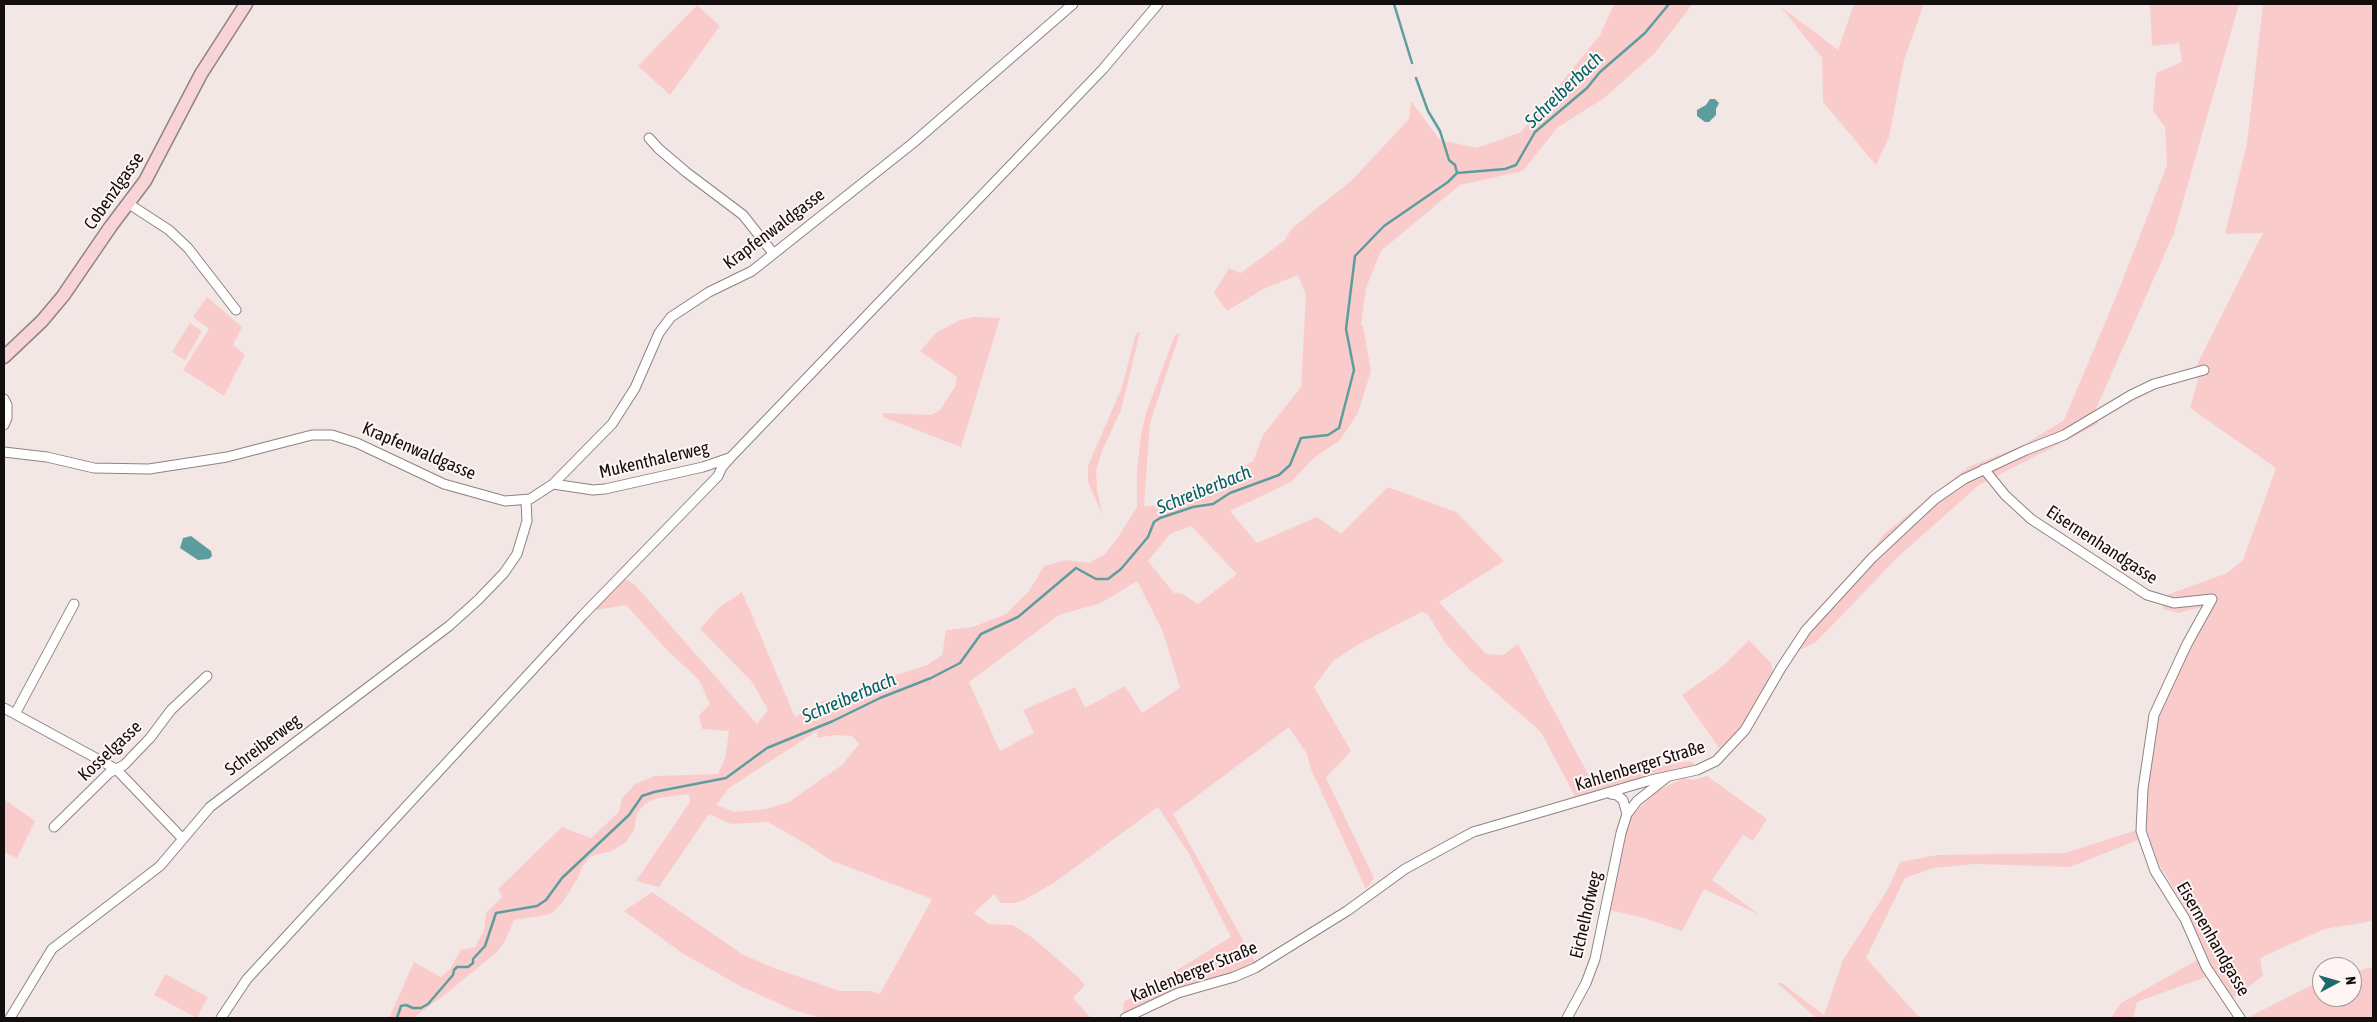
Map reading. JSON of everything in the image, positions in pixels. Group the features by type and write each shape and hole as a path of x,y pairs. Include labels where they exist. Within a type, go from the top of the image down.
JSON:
{"street":[{"name":"Cobenzlgasse","path":"4,357 50,313 129,204 151,171 180,111 205,67 246,4"},
{"name":"Krapfenwaldgasse","path":"4,452 47,456 94,468 149,469 227,457 306,436 332,435 357,443 444,484 498,500 526,500 554,484 612,424 635,388 659,333 671,317 709,292 743,277 913,143 1072,4"},
{"path":"221,1018 247,979 583,615 718,476 722,467 731,457 1103,69 1146,21 1158,4"},
{"path":"649,138 679,166 743,215 773,253"},
{"path":"129,204 169,230 188,248 236,310"},
{"name":"Kahlenberger Straße","path":"1124,1018 1178,993 1234,977 1255,968 1347,911 1405,869 1473,832 1668,776 1704,768 1716,761 1731,748 1745,730 1792,650 1847,584 1935,499 1956,484 1984,469 2064,435 2076,426 2154,384 2204,370"},
{"path":"4,399 7,418 4,425"},
{"name":"Mukenthalerweg","path":"554,484 598,490 619,487 709,465 731,457"},
{"name":"Eisernenhandgasse","path":"1984,469 2005,495 2031,519 2148,595 2174,603 2212,599 2187,644 2154,715 2143,789 2141,831 2155,871 2180,910 2211,974 2240,1018"},
{"name":"Schreiberweg","path":"10,1018 52,949 160,866 170,857 182,838 218,801 449,626 478,600 504,573 517,554 526,532 526,500"},
{"path":"15,714 74,604"},
{"name":"Kosselgasse","path":"54,827 110,772 124,765 150,738 171,710 207,676"},
{"path":"4,708 116,769 182,838"},
{"name":"Eichelhofweg","path":"1568,1018 1586,982 1594,959 1621,832 1627,814 1637,801 1668,776"},
{"path":"1610,794 1617,795 1623,800 1627,814"}],"shaded area":[{"path":"1614,4 1696,4 1691,6 1655,53 1604,98 1557,128 1523,171 1460,185 1381,251 1366,288 1361,326 1363,326 1371,371 1358,413 1339,441 1315,457 1291,482 1230,511 1257,543 1317,517 1341,534 1388,487 1456,512 1504,561 1439,602 1486,654 1503,655 1518,644 1595,787 1639,769 1691,761 1695,766 1576,798 1541,732 1470,670 1446,644 1428,615 1422,612 1361,643 1333,661 1314,687 1351,751 1326,778 1374,878 1366,889 1310,767 1307,754 1289,727 1173,814 1255,962 1237,971 1173,990 1123,1013 1124,1002 1231,937 1189,854 1158,807 1055,882 1024,900 1015,903 1001,903 994,894 974,913 989,924 1013,925 1033,938 1078,977 1085,985 1073,998 1091,1018 822,1018 793,1010 740,986 682,953 624,911 652,892 742,954 774,968 840,991 870,991 880,994 932,899 830,860 768,822 731,824 709,814 659,887 636,881 690,802 689,794 658,798 646,803 637,813 634,830 626,842 612,851 591,856 582,867 578,878 562,903 551,914 514,920 505,941 497,952 447,993 413,1018 389,1018 414,962 441,977 450,969 461,950 475,947 484,930 486,913 502,897 498,889 562,827 591,838 619,812 622,798 635,784 655,776 718,774 725,758 729,731 702,729 699,715 710,704 699,680 666,649 626,605 590,611 624,578 635,585 757,724 768,710 752,682 700,629 720,607 742,592 795,717 822,701 849,695 868,694 887,678 927,665 942,655 946,630 973,627 1006,614 1029,591 1044,566 1066,560 1089,563 1105,554 1118,537 1137,507 1137,470 1141,435 1146,413 1175,335 1180,333 1150,423 1144,506 1163,506 1194,495 1253,461 1263,435 1301,387 1306,295 1298,275 1265,288 1227,311 1214,293 1229,268 1241,273 1285,240 1291,229 1351,181 1409,119 1411,101 1440,140 1477,148 1521,132 1600,35","holes":["1191,526 1237,574 1198,604 1183,594 1174,593 1148,561 1170,534","1137,581 1163,632 1180,688 1142,713 1125,686 1085,708 1075,687 1023,710 1034,733 1000,751 969,682 1059,615 1101,603","817,731 817,738 834,735 852,736 859,744 842,765 789,802 766,809 735,812 716,805 729,788"]},
{"path":"1854,4 1924,4 1904,60 1889,137 1876,165 1823,102 1822,58 1780,6 1838,50"},
{"path":"2150,4 2239,4 2174,233 2095,411 2098,424 1979,485 1899,556 1815,643 1797,651 1884,534 1968,467 2022,446 2064,420 2118,292 2167,165 2165,127 2153,111 2156,73 2182,62 2179,43 2152,46"},
{"path":"2263,4 2373,4 2373,921 2324,929 2260,958 2263,976 2233,998 2211,964 2188,912 2154,856 2146,826 2137,830 2146,737 2154,705 2202,607 2178,613 2163,609 2164,596 2227,573 2243,560 2276,468 2190,408 2199,376 2195,369 2263,233 2225,234 2247,143"},
{"path":"697,5 720,26 670,95 638,66"},
{"path":"207,297 242,327 233,345 245,355 224,396 183,370 209,329 193,317"},
{"path":"974,317 1000,318 961,447 883,417 883,413 931,415 940,410 955,387 957,377 920,351 937,332 960,320"},
{"path":"190,323 202,331 185,360 172,352"},
{"path":"1140,332 1121,410 1102,451 1096,471 1102,514 1088,482 1088,466 1122,387 1136,333"},
{"path":"1749,640 1771,663 1773,671 1752,712 1721,751 1682,695 1723,666"},
{"path":"1707,776 1767,819 1753,841 1743,835 1712,880 1760,915 1704,889 1682,931 1644,918 1609,910 1622,838 1630,817 1657,791 1684,778 1693,780"},
{"path":"4,799 35,821 17,858 4,852"},
{"path":"2137,830 2138,840 2070,867 1975,864 1933,868 1905,878 1866,958 1920,1018 1816,1018 1777,983 1782,983 1824,1015 1843,960 1888,889 1900,862 1937,855 2065,853"},
{"path":"2199,959 2209,976 2137,1002 2133,1018 2111,1018 2121,1003"},
{"path":"2373,969 2373,1018 2247,1018 2312,986 2312,1007 2362,1007 2362,970"},
{"path":"165,974 208,997 197,1018 154,995"}],"water":[{"path":"1710,99 1715,99 1719,103 1716,115 1709,122 1705,122 1697,116 1697,110 1706,105"},
{"path":"191,536 211,551 212,556 209,559 198,560 180,548 183,538"}],"waterway":[{"path":"1394,4 1412,63"},
{"name":"Schreiberbach","path":"397,1018 401,1006 421,1008 428,1004 453,975 457,967 468,967 473,963 473,959 485,946 496,913 537,906 546,900 562,878 629,815 642,796 726,778 767,748 833,721 880,698 931,678 960,663 981,634 1018,617 1076,568 1096,579 1108,579 1121,569 1148,537 1154,522 1160,518 1193,507 1213,504 1230,493 1279,475 1290,465 1301,438 1328,435 1339,428 1354,370 1346,329 1355,256 1384,226 1448,182 1457,173 1505,169 1516,165 1535,132 1587,88 1600,72 1645,33 1669,4"},
{"path":"1416,78 1428,111 1440,131 1449,160 1455,165 1457,173"}]}
